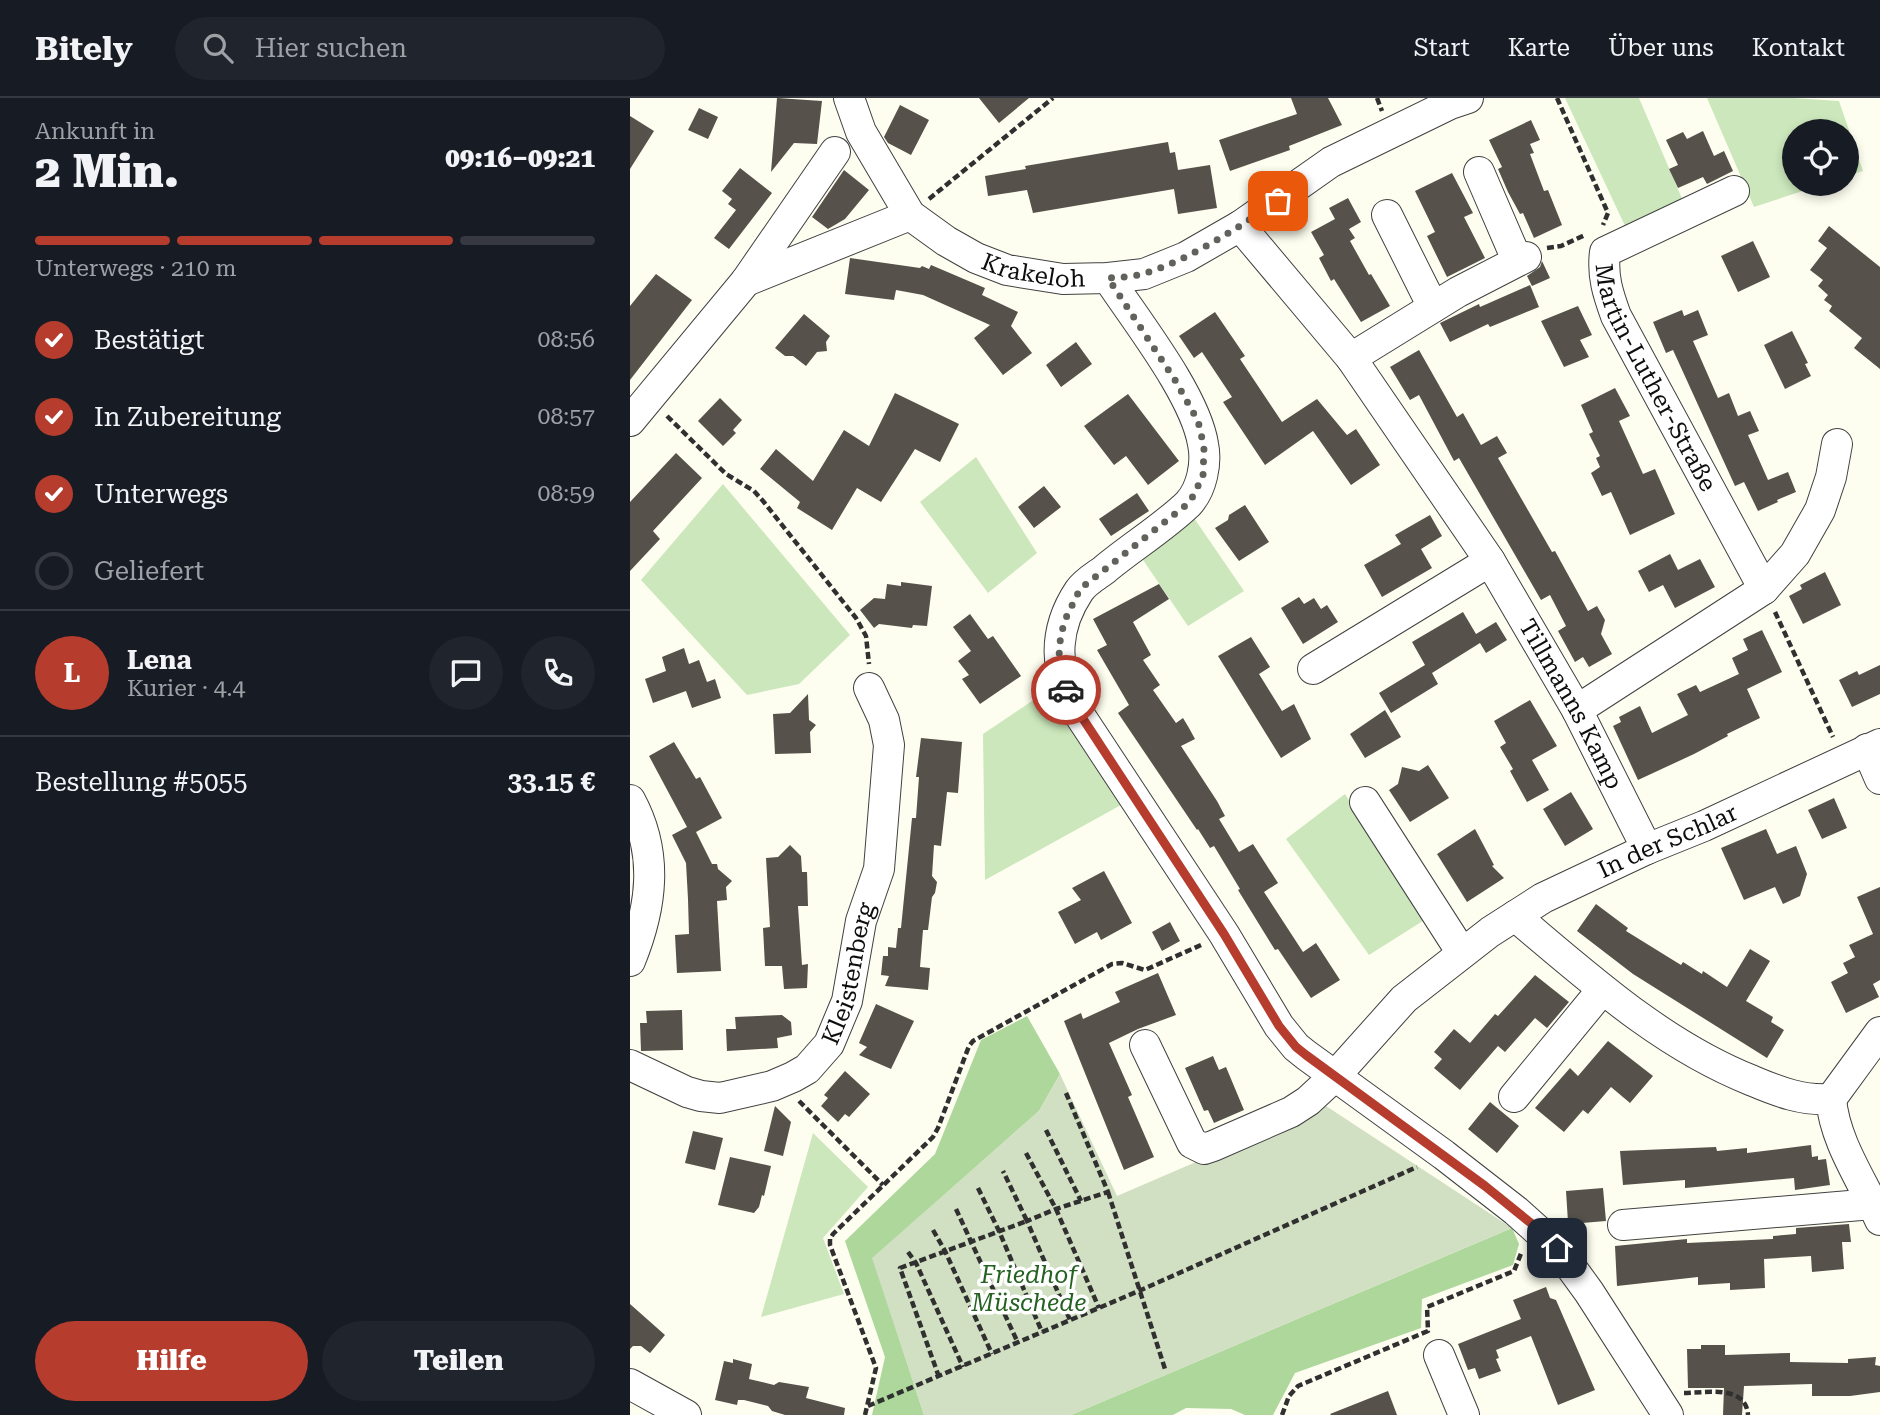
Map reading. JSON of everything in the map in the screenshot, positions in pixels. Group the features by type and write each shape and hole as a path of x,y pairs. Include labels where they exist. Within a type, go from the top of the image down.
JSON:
{"street":[{"name":"Krakeloh","path":"849,98 861,131 910,215 946,241 976,258 1007,270 1063,279 1144,274 1186,257 1240,226 1331,162 1438,109 1468,98"},
{"path":"639,410 746,281 835,152"},
{"path":"1351,358 1433,307 1521,259 1479,172"},
{"name":"Martin-Luther-Straße","path":"1734,191 1604,240 1603,267 1606,287 1616,316 1764,589"},
{"path":"746,281 910,215"},
{"path":"1387,215 1433,307"},
{"name":"Tillmanns Kamp","path":"1240,226 1351,358 1490,561 1577,710 1647,849"},
{"path":"1108,278 1175,380 1198,421 1204,447 1203,476 1190,502 1080,589 1064,622 1061,636 1060,674 1072,702 1224,934 1286,1036 1296,1047 1444,1155 1532,1224 1557,1248 1661,1404"},
{"path":"1577,710 1764,589 1795,554 1820,510 1831,477 1837,444"},
{"path":"1313,670 1490,561"},
{"name":"Kleistenberg","path":"630,1065 678,1088 713,1098 780,1083 807,1069 823,1052 835,1032 847,1000 863,913 878,878 889,745 884,720 869,688"},
{"path":"1863,751 1880,779"},
{"name":"In der Schlar","path":"1146,1045 1192,1143 1204,1149 1291,1112 1336,1075 1404,999 1462,953 1543,898 1863,751"},
{"path":"630,800 649,850 650,884 645,918 630,961"},
{"path":"1365,802 1462,953"},
{"path":"1515,916 1602,990 1661,1034 1706,1061 1786,1093 1812,1100 1831,1099"},
{"path":"1514,1097 1602,990"},
{"path":"1623,1225 1877,1212 1843,1143 1832,1115 1831,1099 1880,1032"},
{"path":"1439,1355 1464,1415"},
{"path":"630,1384 686,1415"}],"path":[{"path":"910,215 1053,98"},
{"path":"1521,259 1544,248 1604,240 1608,213 1557,98"},
{"path":"639,410 758,495 856,618 866,636 869,688"},
{"path":"1764,589 1863,751"},
{"path":"865,1415 876,1368 830,1239 939,1128 969,1046 973,1041 1112,964 1122,963 1145,970 1224,934"},
{"path":"780,1083 883,1185"},
{"path":"1066,1093 1108,1192 1165,1369"},
{"path":"1046,1130 1081,1201"},
{"path":"1026,1153 1056,1209 1100,1308"},
{"path":"868,1406 1100,1308 1444,1155"},
{"path":"1003,1171 1070,1320"},
{"path":"978,1188 1042,1332"},
{"path":"939,1377 900,1268 1108,1192"},
{"path":"956,1209 1018,1343"},
{"path":"1282,1415 1289,1396 1298,1386 1428,1331 1427,1307 1514,1271 1532,1224"},
{"path":"933,1230 992,1354"},
{"path":"908,1252 916,1263 963,1367"},
{"path":"1661,1404 1728,1392 1744,1402 1748,1415"}],"green space":[{"path":"1565,98 1639,98 1683,201 1626,228"},
{"path":"1707,98 1839,101 1845,119 1782,119 1782,196 1787,196 1754,207"},
{"path":"976,457 1037,553 988,593 920,502"},
{"path":"723,484 850,635 799,684 747,695 641,580"},
{"path":"1194,518 1244,591 1188,626 1141,557"},
{"path":"1047,691 1121,805 985,880 983,734"},
{"path":"1345,794 1426,919 1369,955 1286,839"},
{"path":"1027,1016 1060,1074 1039,1111 873,1258 924,1415 872,1415 885,1357 845,1241 935,1154 981,1040"},
{"name":"Friedhof Müschede","path":"1060,1074 1117,1196 1326,1106 1512,1228 1071,1415 924,1415 872,1258 1039,1111"},
{"path":"813,1133 868,1187 823,1238 844,1294 761,1317"},
{"path":"1512,1228 1519,1244 1513,1265 1422,1299 1421,1328 1295,1373 1273,1415 1245,1415 1231,1409 1186,1408 1173,1415 1071,1415"}],"building":[{"path":"777,98 822,101 817,144 794,143 771,172"},
{"path":"979,98 1029,98 999,123"},
{"path":"1291,98 1328,98 1342,125 1289,146 1290,150 1230,171 1219,140 1297,114"},
{"path":"900,105 929,120 911,155 888,143 884,137"},
{"path":"699,108 718,117 708,139 688,130"},
{"path":"630,116 654,131 630,169"},
{"path":"1531,120 1540,140 1530,144 1534,153 1530,154 1544,191 1548,190 1562,225 1534,238 1523,213 1520,214 1508,192 1498,169 1502,167 1489,140"},
{"path":"1703,131 1714,156 1724,151 1733,171 1707,184 1703,177 1678,188 1669,169 1678,165 1666,140 1683,132 1687,139"},
{"path":"1168,142 1170,153 1175,152 1178,170 1210,165 1217,208 1178,214 1174,189 1033,213 1027,190 988,196 985,176 1026,169 1025,166"},
{"path":"740,168 772,193 729,249 714,238 736,210 728,204 732,199 722,191"},
{"path":"844,170 869,190 845,219 828,229 812,217"},
{"path":"1452,173 1473,213 1464,217 1485,258 1447,277 1427,236 1435,232 1415,191"},
{"path":"1348,198 1361,222 1349,229 1355,238 1350,241 1390,306 1361,322 1334,279 1331,281 1319,258 1324,255 1311,232 1335,219 1329,208"},
{"path":"1829,226 1880,267 1880,369 1854,348 1862,338 1829,311 1832,306 1824,300 1828,295 1818,286 1823,280 1810,270 1827,248 1818,241"},
{"path":"1753,241 1770,277 1738,292 1721,256"},
{"path":"850,258 929,269 931,265 985,288 982,295 1018,312 1011,326 1032,353 1003,375 974,338 990,325 923,295 896,290 894,300 845,294"},
{"path":"1542,261 1550,278 1532,286 1527,276 1540,267"},
{"path":"656,274 692,300 630,380 630,306"},
{"path":"1530,285 1539,307 1490,327 1488,324 1450,342 1440,323 1479,304 1480,307"},
{"path":"1578,306 1592,335 1580,340 1589,357 1564,367 1541,321"},
{"path":"1682,310 1684,316 1698,310 1708,335 1693,341 1718,398 1729,393 1738,416 1750,411 1759,431 1748,435 1768,480 1788,472 1796,492 1758,511 1744,482 1735,486 1673,350 1666,353 1653,322"},
{"path":"1215,312 1245,356 1240,359 1282,422 1317,399 1347,435 1356,429 1380,465 1351,485 1313,431 1265,465 1223,402 1232,397 1202,352 1194,358 1179,336"},
{"path":"804,314 830,336 826,342 827,351 817,352 806,366 793,356 785,356 775,348"},
{"path":"1792,331 1808,363 1805,364 1811,376 1785,389 1764,345"},
{"path":"1076,342 1092,364 1061,387 1046,365"},
{"path":"1419,350 1457,417 1463,413 1481,445 1497,436 1507,453 1498,458 1552,552 1555,551 1588,611 1597,606 1605,620 1601,634 1612,654 1589,667 1583,657 1575,662 1558,631 1566,626 1550,595 1541,600 1459,458 1454,461 1419,395 1410,400 1390,367"},
{"path":"1615,388 1630,416 1619,421 1643,474 1655,469 1675,514 1630,535 1611,492 1602,496 1591,473 1600,467 1596,458 1600,456 1589,434 1593,432 1581,405"},
{"path":"895,393 959,424 940,462 915,449 881,502 857,488 832,530 797,508 800,502 760,469 776,449 813,481 844,430 869,446"},
{"path":"1128,394 1179,461 1148,485 1126,456 1114,465 1084,426"},
{"path":"720,398 742,420 733,430 736,433 723,446 698,421"},
{"path":"676,453 702,478 653,531 660,539 630,571 630,502"},
{"path":"1044,486 1061,507 1034,528 1018,507"},
{"path":"1137,493 1149,511 1111,536 1099,519"},
{"path":"1245,505 1269,542 1239,561 1215,528"},
{"path":"1430,515 1442,536 1421,549 1432,568 1382,597 1364,565 1401,544 1395,535"},
{"path":"1670,554 1678,570 1700,559 1715,587 1675,608 1663,585 1649,592 1638,571"},
{"path":"1825,572 1841,605 1803,624 1789,596 1802,589 1800,585"},
{"path":"901,582 932,586 927,626 913,625 912,628 879,624 874,628 860,610 874,598 885,599 887,584 901,586"},
{"path":"1159,584 1169,599 1133,622 1151,655 1143,660 1160,685 1153,690 1176,723 1183,718 1195,739 1181,746 1217,801 1225,816 1219,819 1239,852 1253,844 1278,883 1264,892 1303,952 1316,943 1340,980 1311,998 1278,949 1275,950 1214,846 1210,848 1197,830 1118,713 1129,705 1097,650 1107,645 1093,619"},
{"path":"1299,597 1304,604 1314,598 1321,609 1327,605 1338,622 1303,644 1281,608"},
{"path":"1463,612 1476,634 1496,622 1507,640 1486,653 1480,643 1432,673 1438,684 1391,713 1379,693 1425,665 1412,642"},
{"path":"970,614 988,639 993,636 1021,676 980,704 962,679 969,675 958,661 971,651 953,627"},
{"path":"1762,630 1782,672 1747,689 1760,718 1694,754 1638,780 1613,726 1621,722 1619,717 1640,706 1652,733 1688,715 1677,694 1696,685 1700,692 1739,674 1732,658 1748,650 1743,639"},
{"path":"1251,637 1270,667 1259,674 1282,711 1294,704 1311,739 1281,758 1218,656"},
{"path":"684,648 689,664 699,660 707,682 715,679 721,698 692,708 686,691 653,703 645,679 666,671 662,657"},
{"path":"1880,665 1880,694 1852,707 1839,680 1857,671 1859,675"},
{"path":"808,694 809,720 816,725 810,732 811,753 775,754 773,714 790,713"},
{"path":"1530,700 1557,746 1532,760 1549,790 1527,802 1500,747 1506,743 1494,721"},
{"path":"1385,710 1401,737 1365,758 1350,734"},
{"path":"921,738 962,742 958,793 947,792 941,846 934,845 932,876 937,882 932,897 928,930 923,930 920,967 930,968 928,990 885,986 889,976 881,975 883,956 888,956 888,947 896,948 898,928 901,928 912,818 916,818 919,777 916,777"},
{"path":"674,742 696,779 700,777 722,818 696,832 712,864 717,864 718,869 732,881 726,887 727,900 717,901 721,971 677,973 675,935 689,934 688,899 686,863 672,835 687,827 649,756"},
{"path":"1428,765 1449,798 1410,822 1389,790 1398,784 1402,767 1419,771"},
{"path":"1571,792 1593,829 1565,846 1543,809"},
{"path":"1834,798 1847,828 1822,839 1808,810"},
{"path":"1475,829 1494,865 1492,866 1504,878 1467,902 1437,854"},
{"path":"1766,829 1777,854 1796,846 1807,874 1800,896 1783,904 1775,887 1744,900 1721,848"},
{"path":"790,845 801,856 802,872 807,872 808,906 798,906 802,965 808,964 807,988 784,989 782,966 765,966 763,928 770,927 766,858 778,857"},
{"path":"1104,871 1132,923 1101,940 1097,932 1075,944 1058,912 1081,900 1072,888"},
{"path":"1880,887 1880,980 1873,984 1879,997 1846,1013 1831,982 1848,973 1843,963 1855,957 1849,945 1873,934 1857,897"},
{"path":"1596,904 1628,928 1626,931 1681,965 1683,962 1702,974 1703,971 1727,987 1750,949 1770,961 1746,1001 1773,1017 1771,1022 1784,1030 1767,1058 1633,974 1577,931"},
{"path":"1170,922 1180,941 1162,951 1152,932"},
{"path":"1158,973 1176,1015 1109,1043 1132,1095 1128,1097 1154,1157 1124,1170 1064,1021 1081,1013 1083,1019 1120,1002 1115,992"},
{"path":"1535,975 1569,1002 1547,1028 1535,1018 1505,1052 1498,1046 1460,1090 1434,1068 1442,1059 1434,1052 1454,1029 1470,1043"},
{"path":"876,1004 914,1021 891,1069 859,1055 867,1047 859,1043"},
{"path":"682,1010 683,1050 641,1051 640,1023 647,1023 646,1011"},
{"path":"782,1015 791,1022 792,1035 777,1038 778,1048 727,1051 726,1029 736,1029 735,1017"},
{"path":"1608,1041 1653,1076 1630,1103 1611,1087 1588,1114 1583,1110 1564,1132 1535,1108 1570,1068 1578,1076"},
{"path":"1213,1056 1219,1070 1226,1067 1244,1110 1214,1123 1208,1110 1204,1111 1185,1068"},
{"path":"845,1071 870,1094 849,1117 845,1114 838,1122 821,1106 828,1098 824,1095"},
{"path":"1490,1102 1519,1126 1497,1153 1468,1129"},
{"path":"775,1106 791,1122 783,1156 764,1151"},
{"path":"693,1131 723,1138 715,1170 685,1163"},
{"path":"1811,1145 1812,1157 1818,1156 1818,1160 1826,1159 1830,1185 1795,1190 1794,1178 1685,1188 1685,1180 1623,1185 1620,1151 1716,1147 1717,1151 1747,1148 1747,1153"},
{"path":"730,1157 771,1166 764,1196 762,1195 759,1207 754,1213 718,1205"},
{"path":"1603,1188 1606,1221 1568,1222 1566,1191"},
{"path":"1849,1224 1851,1242 1842,1242 1844,1269 1812,1272 1811,1256 1764,1259 1765,1288 1730,1290 1730,1283 1698,1285 1698,1277 1617,1286 1615,1246 1687,1239 1687,1243 1773,1239 1773,1236 1796,1234 1796,1228"},
{"path":"1546,1287 1550,1298 1556,1300 1595,1390 1558,1405 1531,1336 1496,1350 1501,1371 1479,1379 1475,1368 1468,1370 1458,1344 1521,1319 1513,1300"},
{"path":"630,1304 665,1335 650,1353 641,1346 633,1346 630,1349"},
{"path":"1701,1345 1725,1345 1725,1355 1790,1353 1790,1362 1848,1363 1848,1359 1876,1357 1875,1365 1880,1366 1880,1392 1850,1396 1812,1396 1812,1384 1744,1386 1742,1415 1723,1415 1724,1388 1688,1388 1687,1349 1701,1349"},
{"path":"733,1359 752,1364 749,1379 774,1385 779,1382 809,1387 806,1398 845,1408 844,1415 785,1415 772,1411 768,1406 744,1400 738,1400 737,1405 715,1400 724,1361 733,1363"},
{"path":"1388,1391 1397,1415 1330,1414"}],"way so far":[{"path":"1066,690 1060,674 1059,647 1064,622 1080,589 1190,502 1203,476 1204,447 1198,421 1175,380 1108,278 1144,274 1186,257 1278,201"}],"route":[{"path":"1066,690 1224,934 1286,1036 1306,1055 1485,1186 1557,1248"}]}
